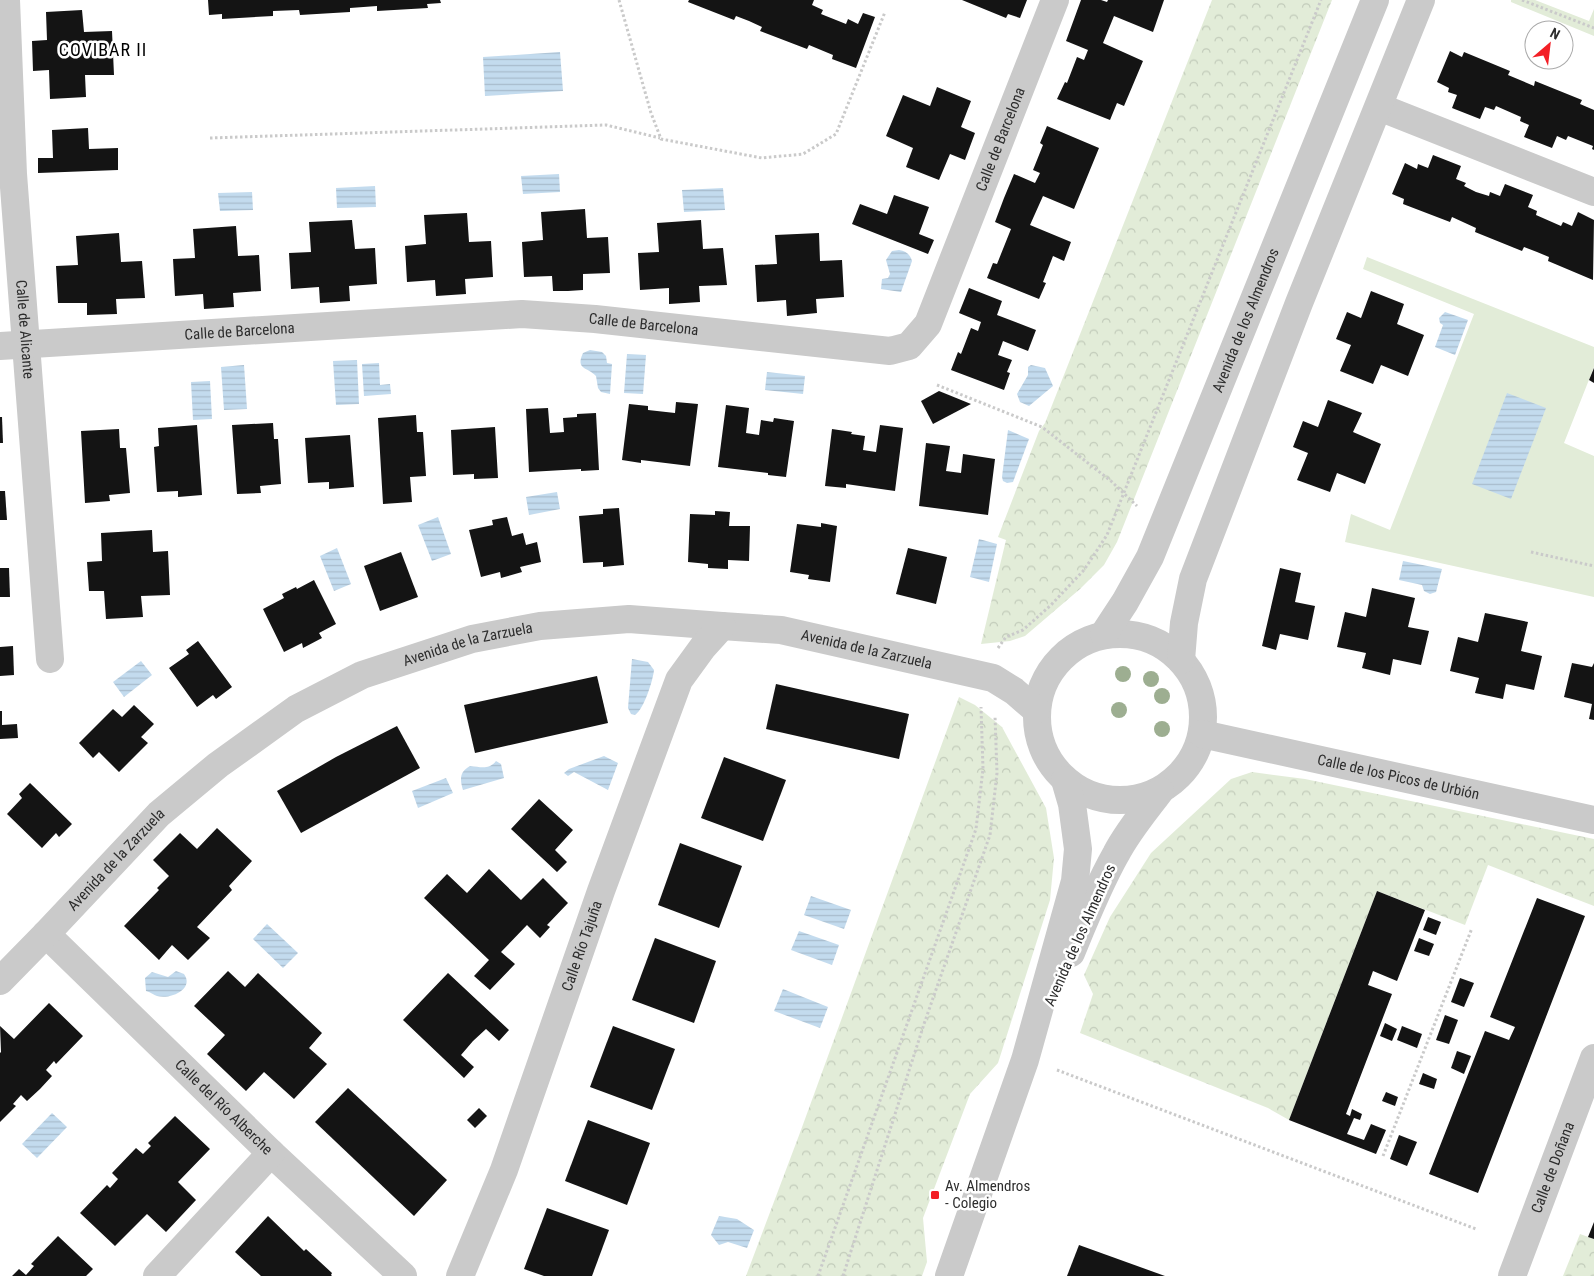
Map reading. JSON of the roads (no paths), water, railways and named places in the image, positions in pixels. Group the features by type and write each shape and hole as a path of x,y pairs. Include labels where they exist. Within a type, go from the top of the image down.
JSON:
{"street":[{"name":"Calle de Alicante","path":"6,0 7,174 13,345 50,659"},
{"name":"Calle de Barcelona","path":"13,345 522,314 596,319 890,351 909,346 928,324 1055,0"},
{"name":"Avenida de los Almendros","path":"1104,634 1125,602 1150,557 1375,0"},
{"path":"1181,660 1184,623 1193,579 1299,304 1421,0"},
{"path":"1379,107 1594,192"},
{"name":"Avenida de la Zarzuela","path":"0,981 160,814 210,772 296,709 362,675 472,639 540,626 629,619 781,630 993,678 1014,691 1036,710"},
{"name":"Calle Río Tajuña","path":"460,1276 504,1170 601,891 679,680 702,647 722,626"},
{"path":"1104,634 1130,634 1157,642 1181,660 1197,685 1203,707 1202,734 1185,770 1160,791 1135,799 1106,800 1088,794 1065,780 1047,756 1036,727 1036,710 1041,688 1053,665 1064,652 1078,643 1104,634"},
{"name":"Calle de los Picos de Urbión","path":"1202,734 1594,820"},
{"name":"Avenida de los Almendros","path":"1025,1060 1075,881 1078,849 1072,804 1065,780"},
{"name":"Avenida de los Almendros","path":"949,1276 1025,1060 1092,902 1116,853 1134,824 1160,791"},
{"name":"Calle del Río Alberche","path":"46,934 271,1154 403,1276"},
{"name":"Calle de Doñana","path":"1512,1276 1594,1058"},
{"path":"157,1276 271,1154"}],"water":[{"path":"560,52 563,91 485,96 483,57"},
{"path":"559,174 560,192 523,194 521,176"},
{"path":"375,186 376,207 337,208 336,188"},
{"path":"723,188 725,210 684,212 682,190"},
{"path":"252,192 253,210 220,211 218,193"},
{"path":"899,250 907,253 912,261 901,292 881,289 882,279 888,278 890,274 886,260 892,251"},
{"path":"1445,312 1468,320 1455,355 1435,347 1443,325 1440,323 1439,318"},
{"path":"590,350 602,352 606,356 607,363 612,364 610,394 601,392 598,388 596,376 581,365 583,353"},
{"path":"627,354 646,355 643,394 624,393"},
{"path":"357,360 359,404 336,405 333,361"},
{"path":"379,363 380,385 390,384 391,394 364,396 362,364"},
{"path":"244,365 247,409 224,410 221,367"},
{"path":"1031,365 1045,368 1053,386 1029,406 1020,402 1017,394 1028,375 1028,367"},
{"path":"767,372 805,376 803,394 765,390"},
{"path":"210,381 212,419 193,420 191,382"},
{"path":"1507,393 1546,408 1511,499 1472,484"},
{"path":"1008,430 1029,439 1013,482 1007,483 1003,481 1002,477"},
{"path":"557,492 560,509 529,515 526,497"},
{"path":"438,517 451,554 432,561 418,525"},
{"path":"979,539 997,544 989,582 970,577"},
{"path":"337,548 351,584 334,591 320,556"},
{"path":"1403,561 1442,569 1436,592 1430,594 1424,591 1422,585 1399,580"},
{"path":"632,659 648,662 654,670 645,701 635,715 631,714 628,708"},
{"path":"141,661 152,675 124,697 113,682"},
{"path":"604,756 618,763 608,790 574,772 568,776 564,773 569,769"},
{"path":"496,761 501,764 504,778 463,790 461,776 466,768 470,766 488,767"},
{"path":"446,778 453,793 418,808 412,791"},
{"path":"811,896 851,910 844,929 804,915"},
{"path":"267,924 298,953 283,968 253,939"},
{"path":"799,931 839,945 832,965 791,950"},
{"path":"176,971 184,974 187,979 184,989 180,992 162,997 146,991 145,978 152,972 168,977"},
{"path":"783,989 828,1007 820,1028 774,1011"},
{"path":"52,1113 67,1127 37,1158 22,1144"},
{"path":"719,1216 737,1219 754,1230 747,1248 728,1242 719,1245 711,1235"}],"place":[{"name":"Av. Almendros - Colegio","path":"935,1195"}],"district":[{"name":"COVIBAR II","path":"103,49"}]}
